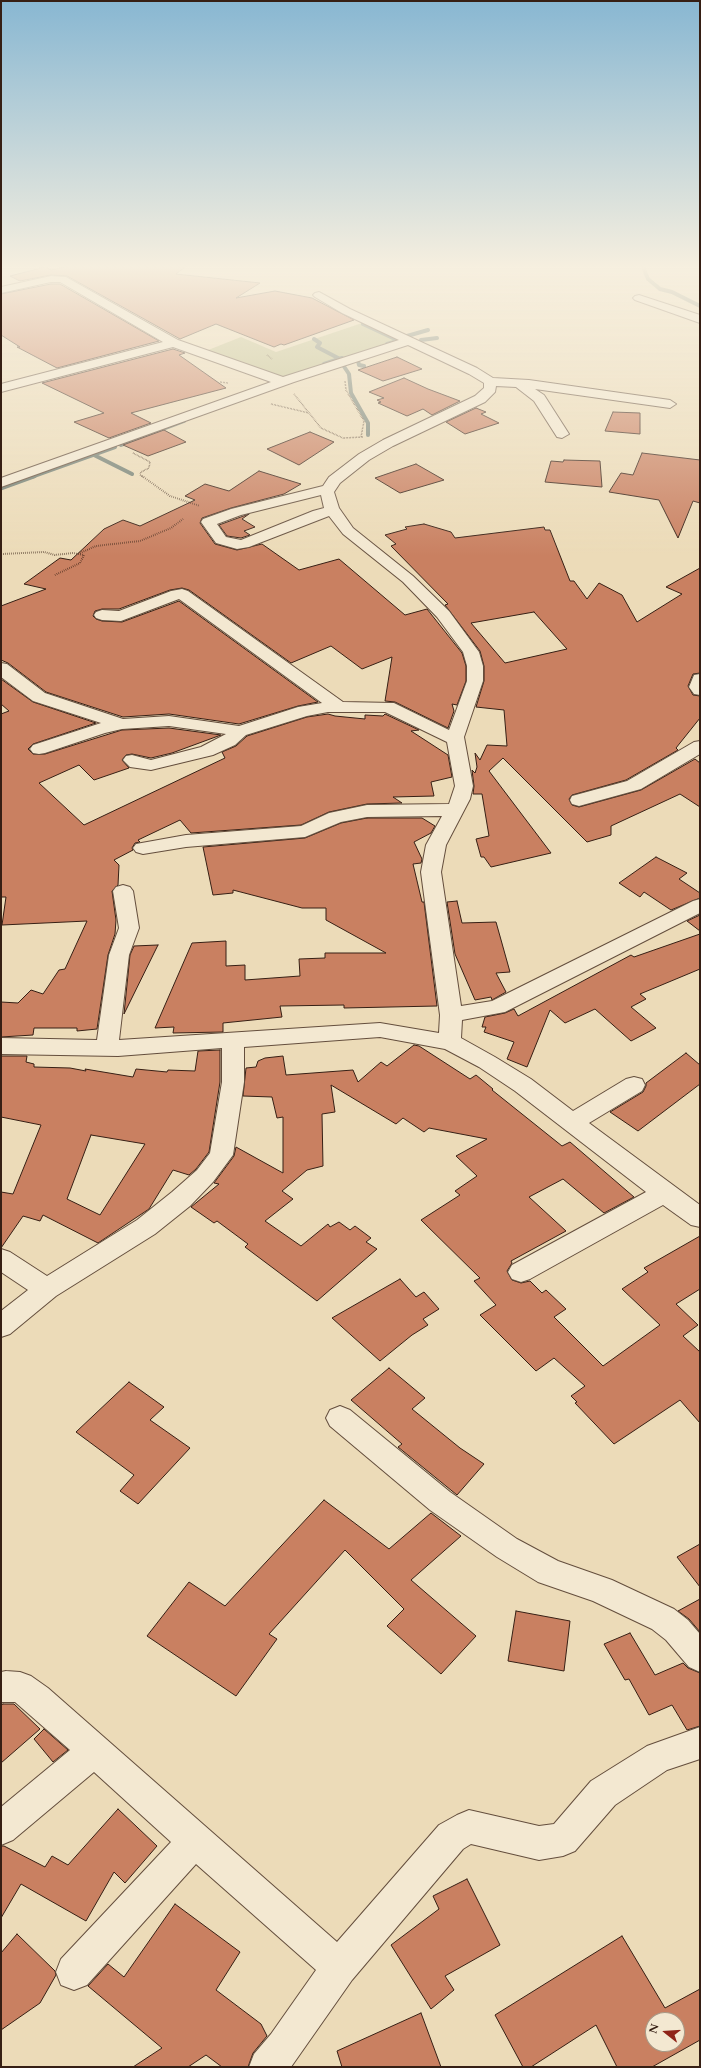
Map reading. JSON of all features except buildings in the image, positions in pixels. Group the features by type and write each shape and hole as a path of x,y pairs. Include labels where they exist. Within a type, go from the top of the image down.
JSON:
{"street":[{"path":"1,388 95,364"},
{"path":"228,364 288,386"},
{"path":"1,483 288,386 348,364"},
{"path":"459,364 473,370 490,382 519,383 670,404"},
{"path":"450,1042 450,1015 430,872 436,845 461,799 464,786 456,733 475,681 475,666 471,652 460,635 423,594 408,579 348,531 334,512 327,492 334,480 356,463 388,443 480,399 490,389 490,382"},
{"path":"519,383 539,398 552,416 562,434"},
{"path":"329,489 210,520 208,522 221,540 237,545 244,544 318,514 334,512"},
{"path":"102,615 121,616 177,594 182,594 339,707"},
{"path":"1,668 17,682 39,697 58,704 78,708 122,724"},
{"path":"700,679 698,687 700,690"},
{"path":"132,760 136,763 151,765 208,751 229,741 240,731 304,711 339,707 388,707 456,740"},
{"path":"39,749 101,728 122,724 169,721 240,731"},
{"path":"579,800 634,785 700,746"},
{"path":"143,848 186,841 278,834 305,830 336,817 367,811 454,810"},
{"path":"107,1048 119,955 129,928 123,891"},
{"path":"450,1015 497,1007 700,905"},
{"path":"1,1046 107,1048 380,1030 450,1042 487,1062 523,1085 664,1193 700,1218"},
{"path":"1,1326 47,1289 146,1227 181,1199 205,1176 221,1155 233,1082 233,1040"},
{"path":"572,1123 634,1085"},
{"path":"521,1272 664,1193"},
{"path":"1,1259 47,1289"},
{"path":"340,1418 440,1501 507,1548 549,1572 608,1593 663,1619 678,1630 700,1657"},
{"path":"1,1687 20,1686 338,1967"},
{"path":"266,2067 284,2048 338,1967 451,1838 469,1827 539,1843 563,1839 603,1793 658,1757 700,1743"},
{"path":"1,1828 95,1751"},
{"path":"74,1972 195,1841"}],"path":[{"path":"345,381 346,390 364,421 361,437 364,445 356,463"},
{"path":"288,386 321,428 344,438 361,437"},
{"path":"113,444 150,462 149,468 140,472 140,475 170,496 202,506 205,518 210,520"},
{"path":"1,554 44,552 55,555 80,553 96,546 125,544 140,541 171,528 183,520"},
{"path":"55,575 80,563 84,555 80,553"}],"green space":[{"path":"237,364 330,364 283,379"}],"waterway":[{"path":"359,364 364,366"},
{"path":"343,365 349,374 351,393 368,423 368,435"},
{"path":"121,445 184,421"},
{"path":"31,477 115,447"},
{"path":"94,455 132,474"},
{"path":"1,488 34,476"}]}
